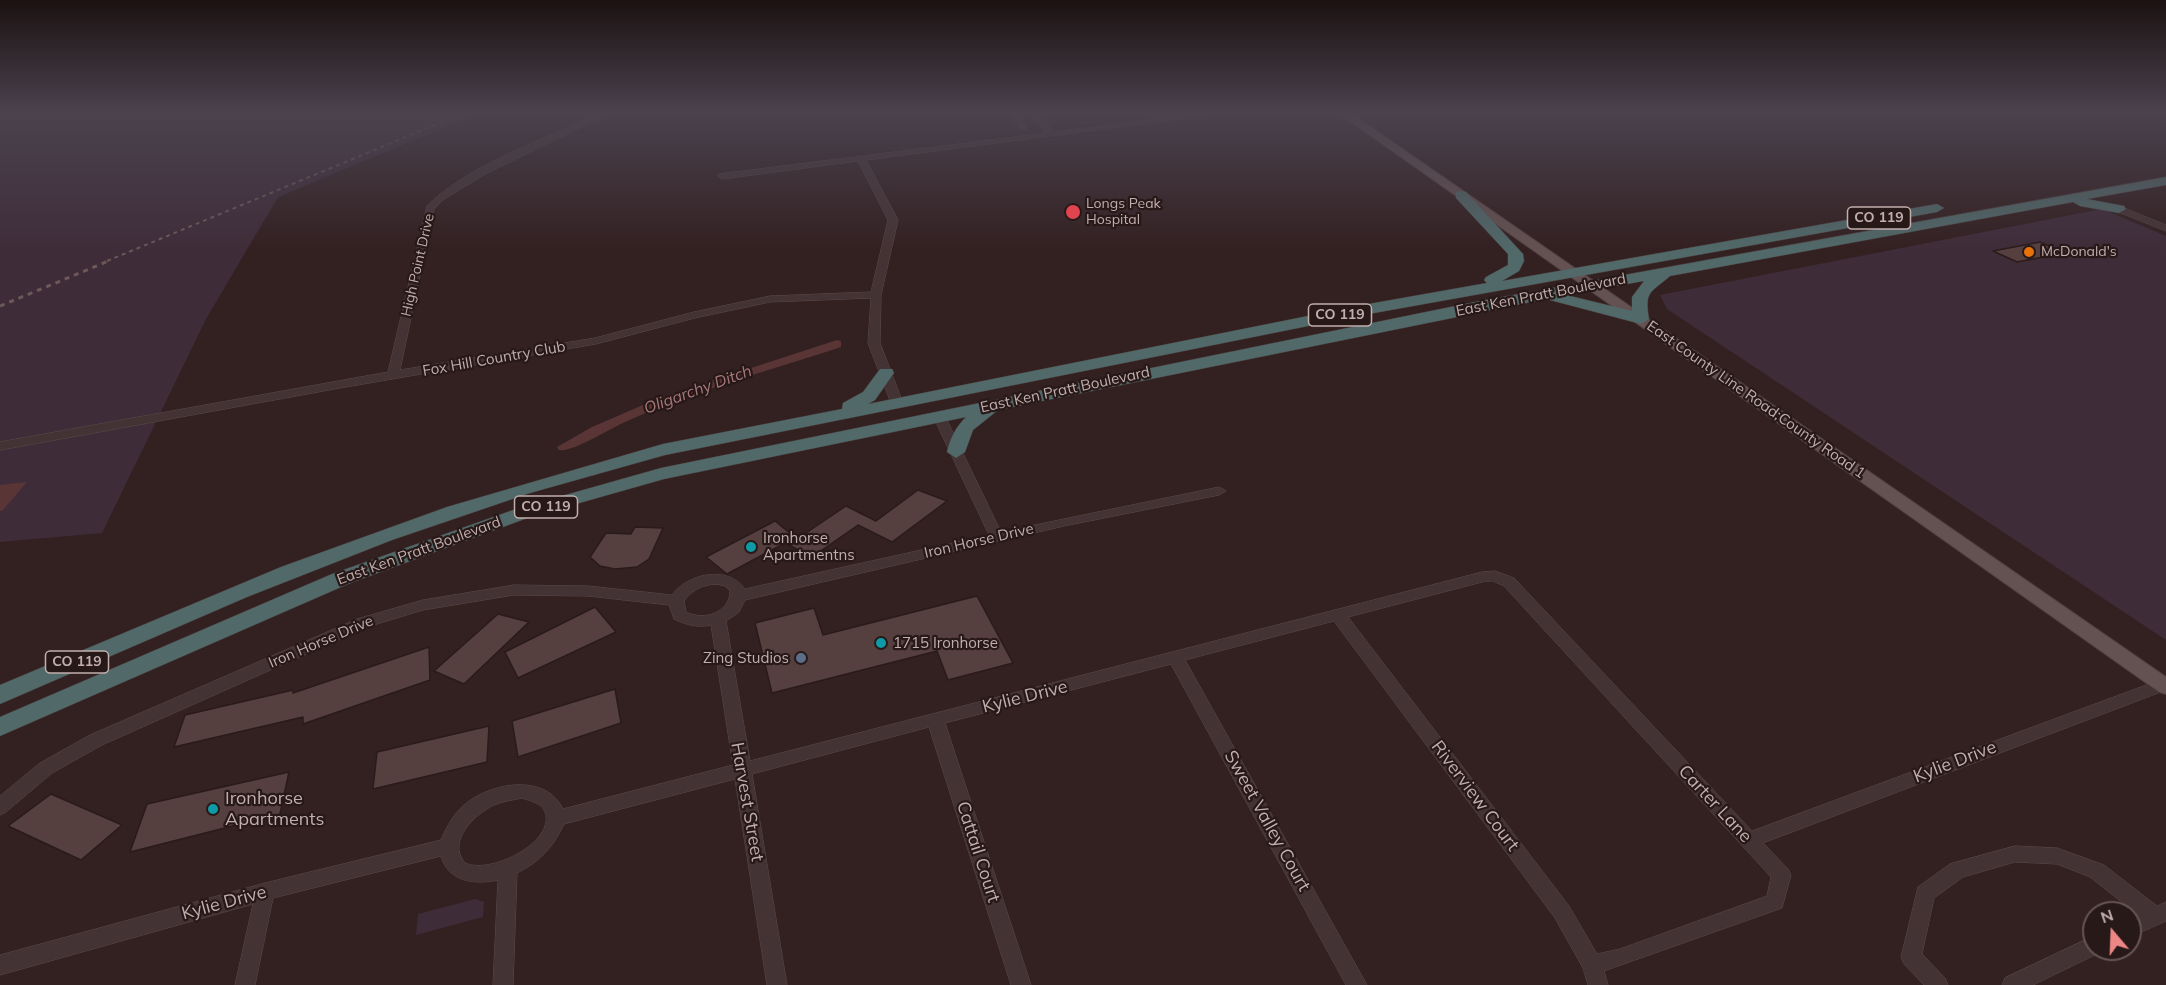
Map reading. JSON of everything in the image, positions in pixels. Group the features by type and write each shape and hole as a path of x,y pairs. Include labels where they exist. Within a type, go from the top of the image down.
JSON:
{"highway":[{"path":"2119,209 2092,200 2083,186 2166,170"},
{"name":"East Ken Pratt Boulevard","path":"0,695 292,571 481,502 568,474 663,450 1573,272 2166,170"},
{"path":"2092,200 2166,182"},
{"path":"2119,209 2109,200 2113,194 2166,182"},
{"path":"1439,297 1497,278 1514,270 1518,262 1516,252 1484,223 1461,195"},
{"name":"East Ken Pratt Boulevard","path":"0,727 340,579 439,541 596,491 740,457 1528,297 2006,210 2092,200"},
{"path":"1528,297 1580,301 1641,319 1638,304 1641,291 1647,284 1680,268"},
{"path":"939,416 945,408 955,404 1060,377 1064,370"},
{"path":"826,417 868,396 886,373"},
{"path":"740,457 788,439 875,418 891,412 897,403"},
{"path":"956,452 959,436 970,422 1005,403"}],"main road":[{"name":"East County Line Road;County Road 1","path":"1411,160 2164,686"}],"street":[{"name":"High Point Drive","path":"393,376 430,208 434,201 458,185 510,160"},
{"path":"722,176 853,160"},
{"path":"862,160 893,220 876,295 874,343 897,403"},
{"path":"2119,209 2166,228"},
{"name":"Fox Hill Country Club","path":"0,446 596,341 694,315 770,299 876,295"},
{"path":"939,416 997,537"},
{"name":"Iron Horse Drive","path":"739,596 997,537 1219,491"},
{"name":"Kylie Drive","path":"556,818 1482,577 1495,576"},
{"name":"Carter Lane","path":"1495,576 1509,582 1781,875 1775,902 1620,958 1592,965"},
{"path":"708,580 730,582 738,590 739,596 731,610 718,618 703,622 683,618 676,610 676,601 684,589 708,580"},
{"name":"Iron Horse Drive","path":"0,807 46,768 96,740 362,623 423,605 514,590 588,591 676,601"},
{"name":"Riverview Court","path":"1338,615 1562,912 1592,965 1598,985"},
{"name":"Harvest Street","path":"718,618 777,985"},
{"name":"Sweet Valley Court","path":"1176,658 1357,985"},
{"name":"Kylie Drive","path":"1748,840 2164,686"},
{"name":"Cattail Court","path":"935,720 1022,985"},
{"path":"522,791 537,793 549,800 556,818 550,837 539,851 508,871 484,875 467,873 455,866 448,855 458,823 471,810 505,793 522,791"},
{"name":"Kylie Drive","path":"1,967 265,892 449,846"},
{"path":"1938,985 1911,957 1925,893 1957,870 2015,854 2056,856 2097,871 2160,914"},
{"path":"503,985 508,871"},
{"path":"245,985 265,892"},
{"path":"2142,922 2160,914"},
{"path":"2012,985 2082,951"}],"shaded area":[{"path":"0,160 367,160 278,197 206,319 102,533 0,542"},
{"path":"2102,209 2166,236 2166,640 1667,309 1660,295"},
{"path":"27,482 2,511 0,511 0,485"},
{"path":"475,899 484,902 483,917 416,935 418,914"}],"building":[{"name":"McDonald's","path":"2040,242 2065,253 2017,262 1993,251"},
{"path":"918,490 947,501 892,542 858,525 812,557 785,543 727,574 706,557 775,521 797,539 846,506 876,521"},
{"path":"635,527 663,528 649,559 637,567 615,569 600,566 590,557 606,533 631,534"},
{"name":"1715 Ironhorse","path":"977,596 1013,663 948,680 937,651 772,693 755,623 814,608 823,635"},
{"path":"595,607 616,632 518,678 505,652"},
{"path":"498,614 529,622 464,684 434,671"},
{"path":"429,647 430,680 303,724 303,717 174,747 185,715 293,690 293,693"},
{"path":"615,689 621,723 518,757 512,721"},
{"path":"489,726 487,762 373,789 377,752"},
{"name":"Ironhorse Apartments","path":"289,772 280,814 130,852 147,804"},
{"path":"51,794 122,825 81,860 8,826"}],"waterway":[{"name":"Oligarchy Ditch","path":"564,447 664,401 837,344"}],"railway":[{"path":"107,261 350,160"},
{"path":"0,306 111,260"}],"place":[{"name":"Longs Peak Hospital","path":"1073,212"},
{"name":"McDonald's","path":"2029,252"},
{"name":"Ironhorse Apartmentns","path":"751,547"},
{"name":"1715 Ironhorse","path":"881,643"},
{"name":"Zing Studios","path":"801,658"},
{"name":"Ironhorse Apartments","path":"213,809"}]}
